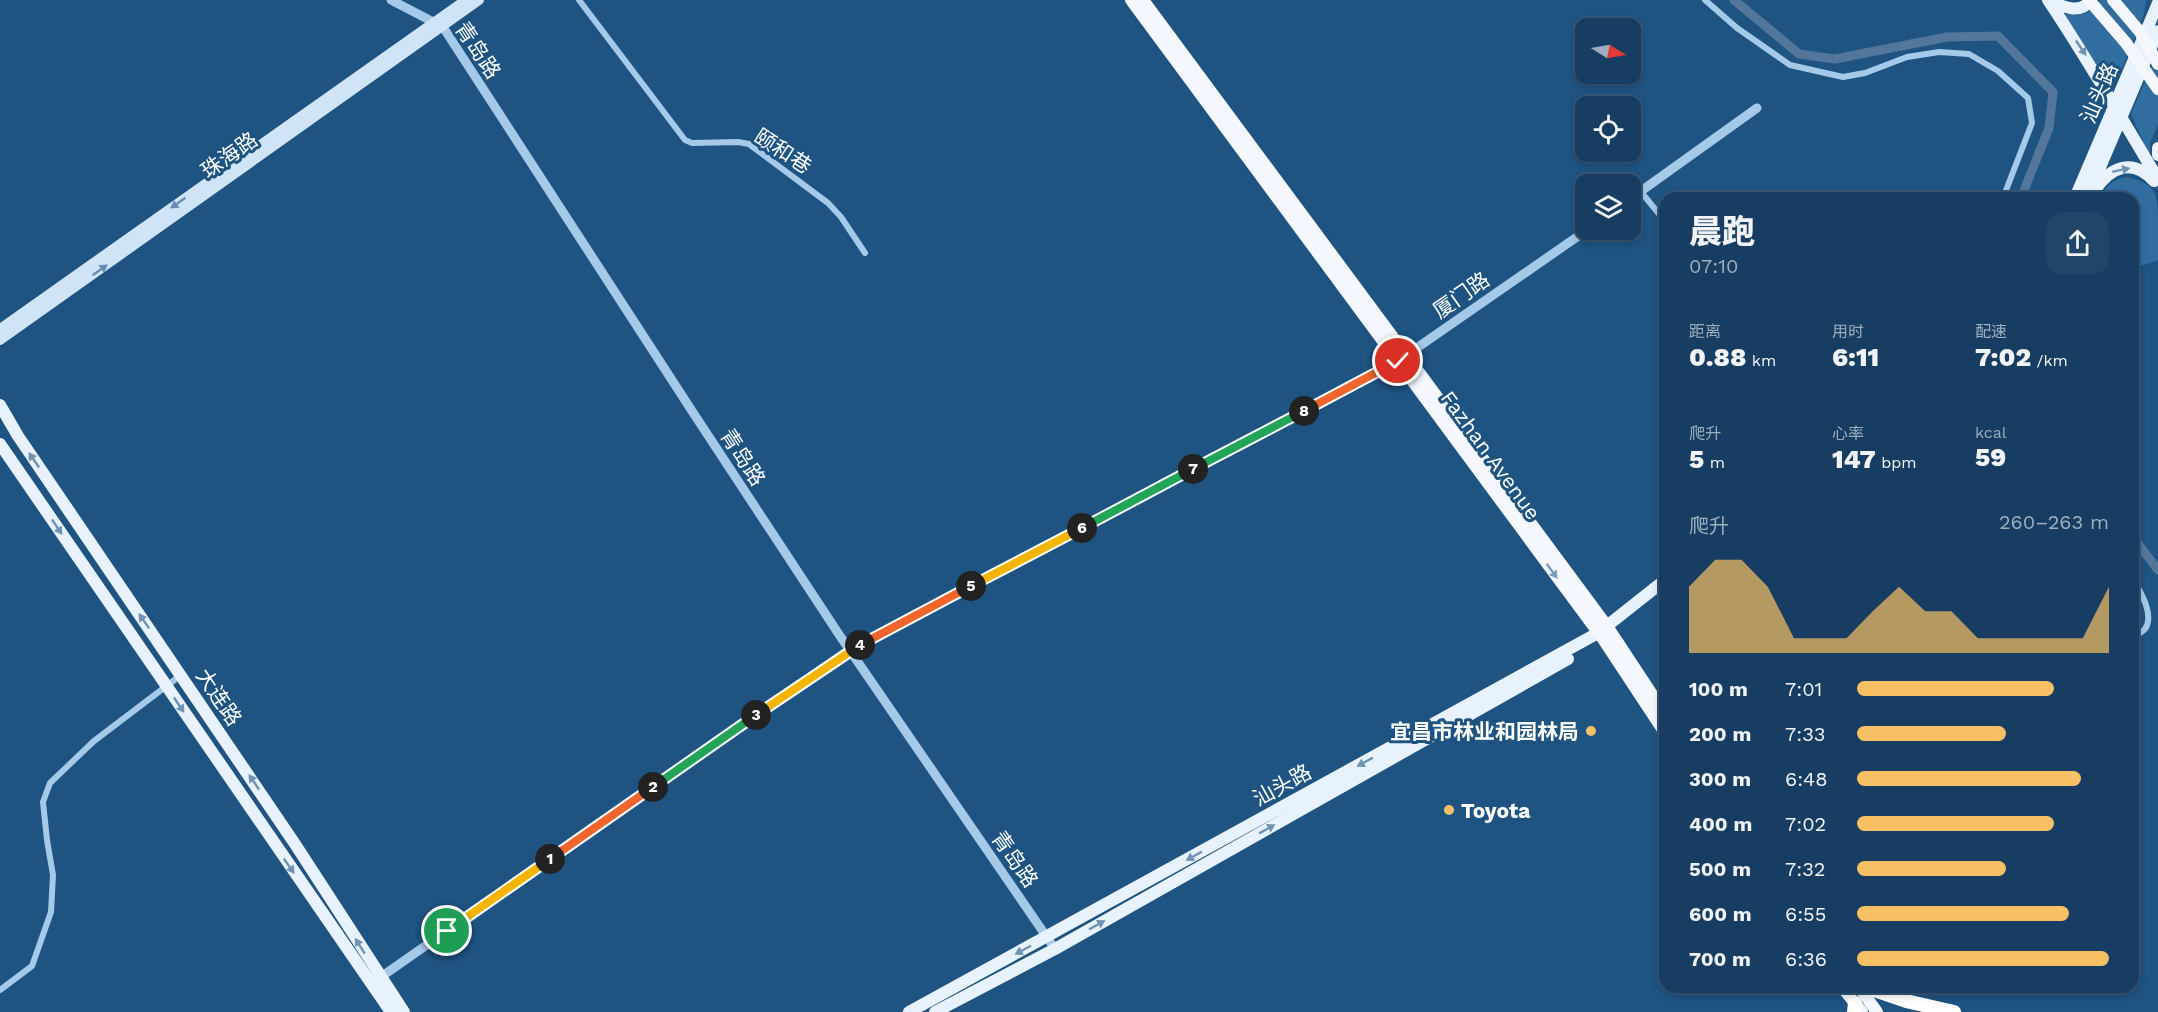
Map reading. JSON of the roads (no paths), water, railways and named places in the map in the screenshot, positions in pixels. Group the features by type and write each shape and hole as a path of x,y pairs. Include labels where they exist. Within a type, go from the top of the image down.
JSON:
{"highway":[{"name":"Fazhan Avenue","path":"1131,0 1402,358"},
{"name":"Fazhan Avenue","path":"1143,0 1402,358 1659,706"},
{"path":"2090,0 2126,43 2158,89"},
{"path":"2113,0 2140,32 2158,64"},
{"name":"Fazhan Avenue","path":"1605,633 1659,723"},
{"path":"1846,993 1857,1009"},
{"path":"1863,993 1877,1012"},
{"path":"1884,993 1954,1012"}],"main road":[{"name":"珠海路","path":"0,340 439,25 466,0"},
{"name":"珠海路","path":"0,328 439,25 479,0"},
{"path":"2048,0 2076,10 2086,6 2090,0"},
{"path":"2048,0 2086,56 2158,179"},
{"name":"汕头路","path":"2090,192 2158,3"},
{"name":"汕头路","path":"2078,192 2158,32"},
{"path":"2158,148 2158,155"},
{"path":"2092,192 2101,180 2112,171 2123,168 2145,171 2158,186"},
{"name":"大连路","path":"0,405 18,436 295,844 375,980 391,1012"},
{"name":"大连路","path":"0,444 166,686 375,980 404,1012"},
{"name":"汕头路","path":"909,1012 1605,633 1659,584"},
{"name":"汕头路","path":"935,1012 1055,949 1605,633 1659,594"}],"street":[{"name":"青岛路","path":"391,0 439,25 849,650 1055,949"},
{"name":"颐和巷","path":"579,0 686,140 749,144 828,202 865,253"},
{"path":"1706,0 1737,28 1790,65 1843,76 1865,73 1907,57 1939,52 1969,54 1998,71 2028,98 2032,123 2004,192"},
{"path":"1659,214 1641,192 1757,108"},
{"name":"厦门路","path":"375,980 849,650 1402,358 1575,238"},
{"path":"2139,590 2146,603 2148,621 2145,629 2139,634"},
{"path":"0,990 33,966 51,912 53,875 46,840 43,802 50,783 94,741 181,675"}],"waterway":[{"path":"1734,0 1799,54 1835,59 1947,37 1998,36 2053,92 2049,128 2023,192"},
{"path":"2139,545 2158,570"}],"place":[{"name":"宜昌市林业和园林局","path":"1591,731"},
{"name":"Toyota","path":"1449,810"}]}
